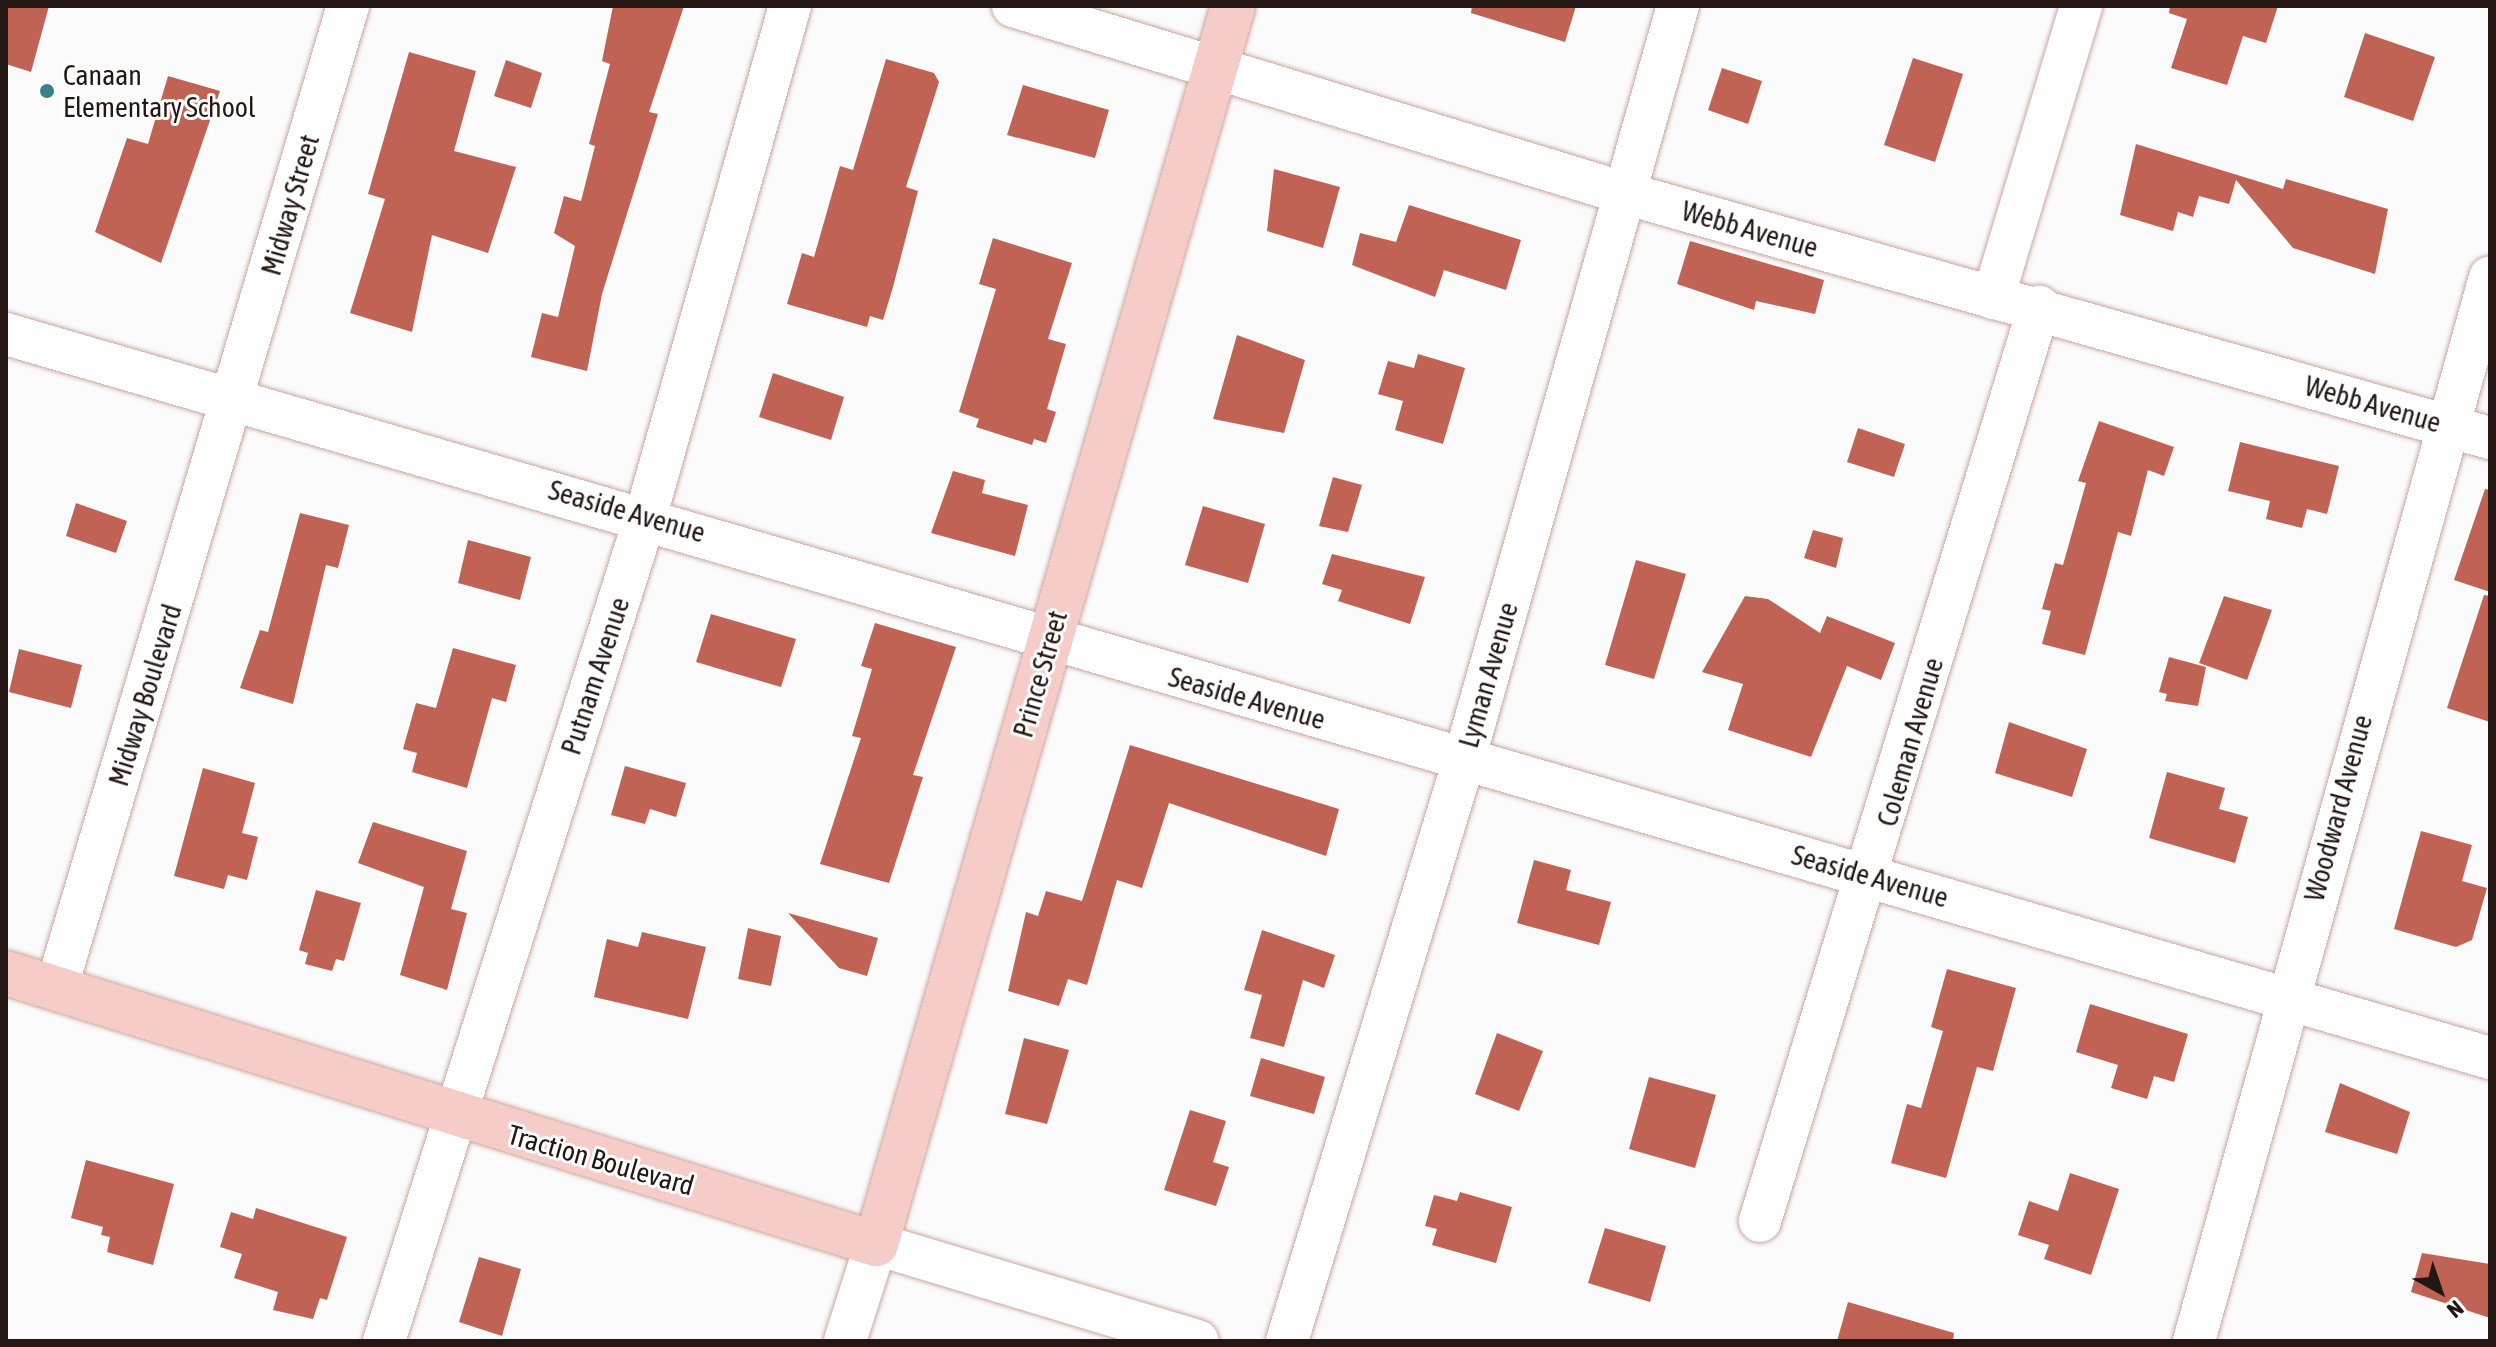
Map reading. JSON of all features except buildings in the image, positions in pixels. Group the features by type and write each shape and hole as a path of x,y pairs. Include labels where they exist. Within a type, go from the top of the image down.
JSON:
{"street":[{"name":"Midway Street","path":"232,403 348,6"},
{"name":"Putnam Avenue","path":"384,1341 646,515 790,6"},
{"name":"Webb Avenue","path":"1013,6 1624,193 1993,298 2039,307 2490,438"},
{"name":"Prince Street","path":"845,1341 876,1244 1233,6"},
{"name":"Lyman Avenue","path":"1287,1341 1464,760 1678,6"},
{"path":"1993,298 2081,6"},
{"name":"Woodward Avenue","path":"2194,1341 2285,998 2444,424 2490,277"},
{"name":"Coleman Avenue","path":"1760,1221 1871,875 2039,307"},
{"name":"Seaside Avenue","path":"6,334 232,403 646,515 1049,641 1871,875 2490,1058"},
{"name":"Midway Boulevard","path":"57,986 232,403"},
{"name":"Traction Boulevard","path":"6,973 57,986 455,1118 1198,1341"}],"place":[{"name":"Canaan Elementary School","path":"47,91"}]}
